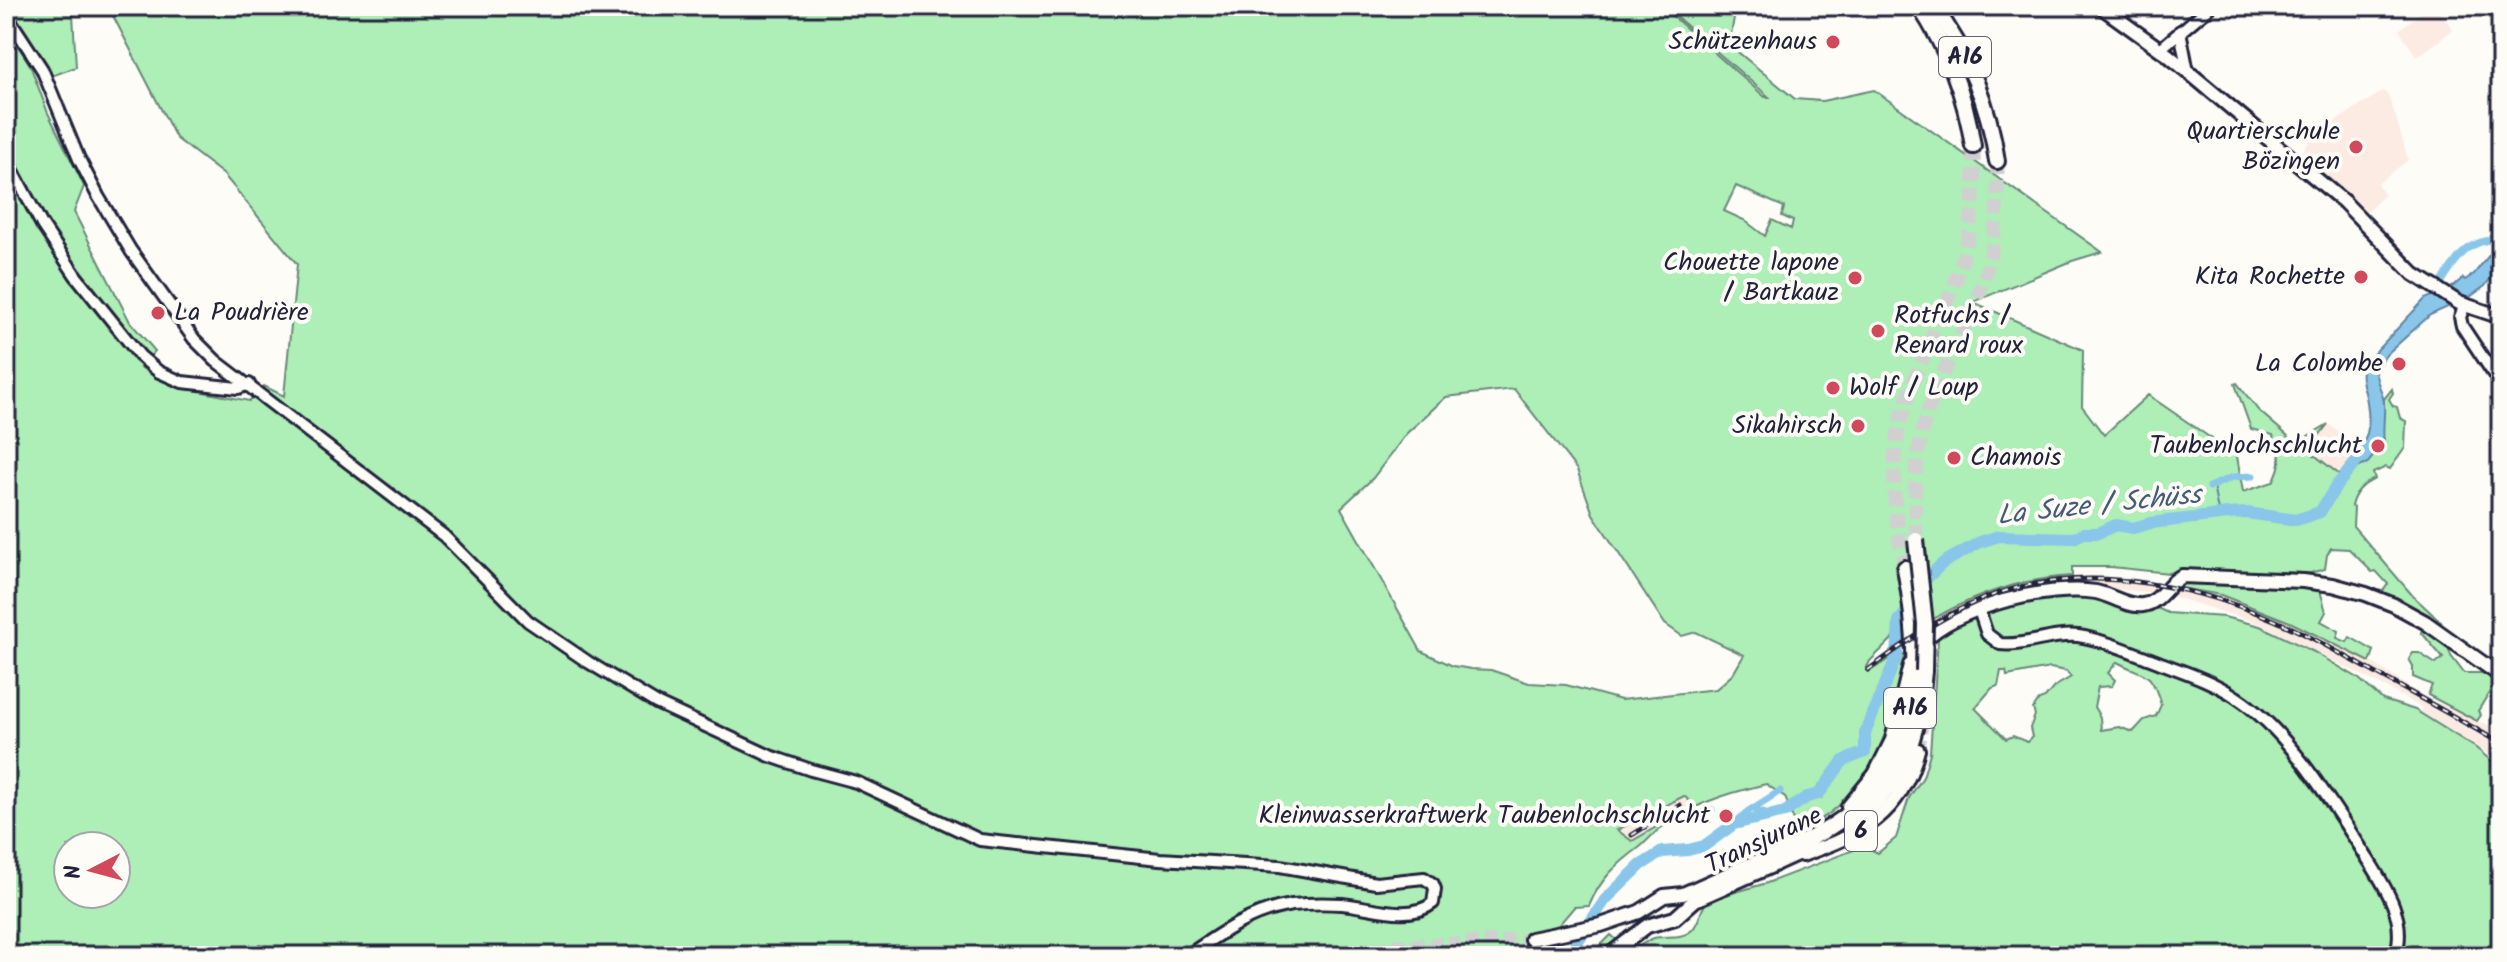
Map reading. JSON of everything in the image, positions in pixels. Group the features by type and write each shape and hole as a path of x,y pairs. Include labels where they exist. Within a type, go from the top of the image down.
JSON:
{"highway":[{"name":"A16","path":"1919,6 1939,38 1964,98 1973,146"},
{"name":"A16","path":"1933,6 1962,50 1988,112 1997,161"},
{"name":"Transjurane","path":"1766,867 1834,835 1866,813 1889,787 1905,761 1916,728 1924,671 1925,624 1916,539"},
{"name":"Transjurane","path":"1796,845 1829,829 1856,809 1882,778 1899,748 1909,714 1914,665 1913,618 1905,569"}],"main road":[{"path":"2100,6 2160,49 2344,202 2406,266 2440,292 2462,304 2501,317"},
{"name":"6","path":"1796,845 1845,810 1875,774 1892,740 1911,661 1918,649 1951,622 2034,593 2067,589 2098,592 2145,605 2157,599 2174,581 2185,576 2333,585 2394,605 2425,622 2501,676"},
{"name":"6","path":"1766,867 1841,841 1875,822 1903,790 1918,750"},
{"name":"Transjurane","path":"1673,896 1796,845"},
{"name":"Transjurane","path":"1680,912 1695,900 1766,867"},
{"name":"6","path":"1531,939 1586,929 1628,916 1664,896 1673,896"},
{"path":"1673,896 1680,903 1680,912"},
{"path":"1658,901 1657,913 1667,920"},
{"name":"6","path":"1608,956 1647,926 1675,918 1680,912"}],"street":[{"path":"2160,49 2211,6"},
{"path":"6,14 42,69 79,159 131,251 194,339 216,361 444,536 471,560 517,611 548,635 656,703 770,756 856,782 980,840 1146,858 1280,866 1366,882 1386,883 1419,878 1429,880 1435,889 1433,903 1417,911 1325,903 1278,908 1237,922 1187,956"},
{"path":"2180,31 2188,72"},
{"path":"6,158 42,225 76,276 140,356 159,372 182,382 238,388 249,384"},
{"path":"2462,304 2462,326 2501,385"},
{"path":"1979,610 1987,634 2000,644 2019,644 2058,636 2086,637 2212,683 2259,714 2313,778 2393,903 2399,938 2395,956"}],"shaded area":[{"path":"2430,6 2436,6 2453,30 2417,57 2399,30"},
{"name":"Quartierschule Bözingen","path":"2383,91 2396,117 2408,160 2377,184 2385,195 2366,212 2299,156 2314,135"},
{"path":"2328,424 2361,447 2340,475 2307,450"},
{"path":"2067,576 2101,576 2163,585 2155,593 2067,584 2021,590 1931,629 1930,621 1949,609 1986,594 2031,581"},
{"path":"2174,587 2221,595 2290,622 2370,661 2425,697 2501,730 2501,767 2486,753 2420,712 2422,708 2383,686 2261,624 2168,595"},
{"path":"1685,796 1695,805 1631,841 1616,829"}],"green space":[{"path":"6,6 68,6 73,14 76,67 46,78 23,31"},
{"path":"108,6 1661,6 1765,97 1769,97 1664,6 1736,6 1730,41 1727,43 1795,99 1822,101 1874,90 2102,252 2072,261 1973,302 2083,350 2082,406 2104,435 2148,395 2237,456 2243,492 2273,482 2280,459 2273,435 2251,429 2235,384 2258,410 2296,443 2328,424 2308,450 2340,475 2384,444 2384,399 2392,389 2389,399 2397,407 2400,418 2406,421 2405,448 2390,469 2386,467 2373,473 2375,479 2357,493 2351,506 2354,508 2353,526 2413,596 2442,623 2380,595 2388,584 2376,571 2372,572 2349,549 2331,548 2325,569 2310,573 2169,573 2111,567 2072,567 2072,576 1998,590 1963,603 1930,621 1909,616 1866,669 1869,672 1893,656 1905,655 1882,742 1862,780 1848,797 1826,816 1798,832 1785,797 1766,784 1723,796 1683,813 1617,866 1598,888 1589,906 1574,907 1539,956 6,956 6,27 30,65 48,113 84,186 74,212 130,322 155,351 140,367 173,386 249,401 264,386 284,396 297,264 224,175 176,138","holes":["1736,186 1784,207 1782,216 1793,221 1791,229 1772,220 1765,236 1744,220 1724,211","1514,389 1577,470 1593,514 1665,624 1682,636 1696,632 1744,655 1733,674 1716,689 1621,700 1566,685 1529,683 1491,670 1453,666 1421,651 1341,508 1373,478 1407,433 1446,397","1684,796 1694,805 1632,841 1617,830"]},
{"path":"2185,580 2295,585 2320,590 2326,612 2321,621 2339,631 2337,638 2347,642 2350,637 2374,651 2370,662 2290,622 2221,595 2175,587"},
{"path":"2045,591 2148,604 2168,613 2224,617 2260,626 2358,678 2383,700 2415,710 2476,748 2501,769 2501,956 1590,956 1611,935 1631,953 1654,938 1683,935 1695,927 1708,900 1767,883 1864,846 1878,853 1896,838 1909,798 1923,777 1930,753 1938,639 1979,610","holes":["2117,662 2150,679 2161,705 2156,716 2144,720 2133,732 2119,727 2101,730 2100,717 2094,707 2098,687 2112,686 2115,680 2108,673","2050,668 2066,671 2071,677 2039,700 2033,709 2032,737 2027,742 2013,736 2006,739 1975,708 1992,688 1998,686 2001,671 2006,671 2007,676"]},
{"path":"2423,628 2446,641 2451,656 2464,673 2481,673 2498,678 2478,711 2481,715 2477,721 2428,695 2432,685 2413,677 2409,659 2413,653 2419,653 2436,664 2443,658 2421,632"}],"water":[{"path":"2501,235 2501,264 2485,286 2470,297 2430,315 2387,354 2375,370 2384,403 2384,443 2367,464 2340,475 2360,449 2367,434 2363,365 2425,299 2474,274 2495,248 2490,236"}],"waterway":[{"path":"2443,280 2460,256 2473,245 2501,240"},
{"name":"La Suze / Schüss","path":"1568,956 1605,900 1641,865 1662,852 1704,846 1734,824 1785,812 1807,797 1819,794 1843,761 1865,752 1865,733 1897,656 1899,621 1906,613 1909,597 1943,563 1980,542 1999,536 2074,538 2116,525 2133,528 2228,514 2247,513 2296,520 2320,512 2357,461"},
{"path":"2209,487 2233,477 2253,476"},
{"path":"2213,486 2219,516"},
{"path":"1734,824 1780,791"},
{"path":"1753,809 1773,815"},
{"path":"1705,813 1712,810"}],"tunnel":[{"path":"1905,568 1895,501 1894,468 1898,434 1910,391 1953,288 1968,237 1974,177 1973,146"},
{"path":"1916,538 1916,477 1922,432 1932,400 1977,299 1987,267 1996,222 1997,161"},
{"path":"1918,750 1921,713"},
{"path":"1341,956 1395,945 1531,939"}],"railway":[{"path":"1868,670 1947,616 1999,593 2036,584 2073,580 2149,584 2224,601 2294,629 2501,744"},
{"path":"1632,835 1680,805"}],"place":[{"name":"Schützenhaus","path":"1833,42"},
{"name":"Quartierschule Bözingen","path":"2356,147"},
{"name":"Kita Rochette","path":"2361,277"},
{"name":"Chouette lapone / Bartkauz","path":"1855,278"},
{"name":"La Poudrière","path":"158,313"},
{"name":"Rotfuchs / Renard roux","path":"1878,331"},
{"name":"La Colombe","path":"2399,364"},
{"name":"Wolf / Loup","path":"1833,388"},
{"name":"Sikahirsch","path":"1858,426"},
{"name":"Taubenlochschlucht","path":"2378,446"},
{"name":"Chamois","path":"1954,458"},
{"name":"Kleinwasserkraftwerk Taubenlochschlucht","path":"1726,816"}]}
